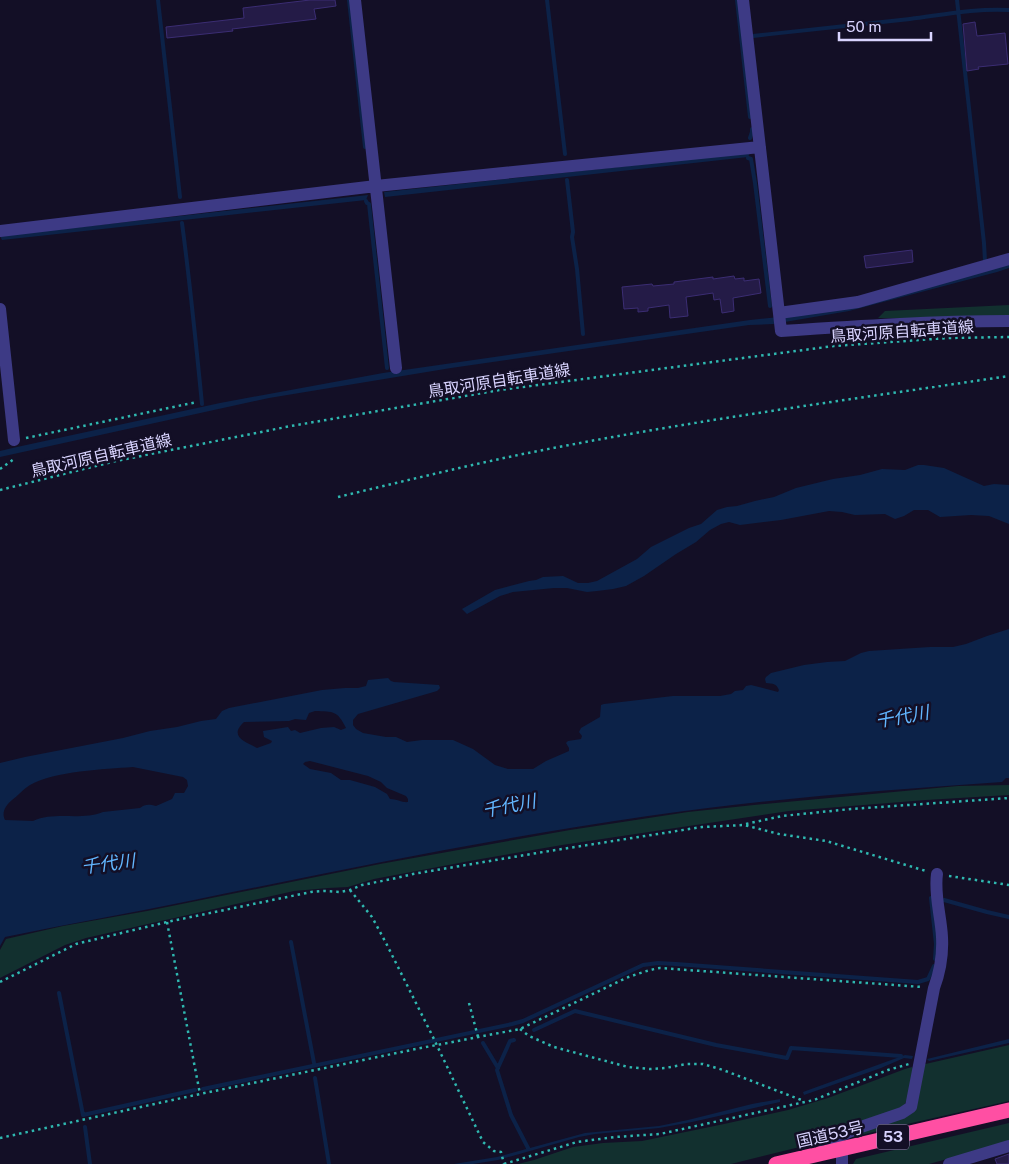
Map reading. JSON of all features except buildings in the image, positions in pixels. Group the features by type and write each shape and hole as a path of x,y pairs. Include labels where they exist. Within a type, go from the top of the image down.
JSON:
{"highway":[{"name":"国道53号","path":"776,1164 821,1153 842,1157 1009,1110"}],"street":[{"path":"355,0 396,368"},
{"path":"743,0 781,330 893,323 1009,321"},
{"path":"0,231 376,186 760,147"},
{"path":"779,313 858,302 1009,259"},
{"path":"0,309 14,440"},
{"path":"821,1153 833,1139 902,1113 911,1106 934,988 940,971 942,938 936,883 937,874"},
{"path":"949,1164 1009,1146"}],"path":[{"name":"鳥取河原自転車道線","path":"0,490 116,461 281,428 500,390 834,346 948,338 1009,337"},
{"path":"338,497 473,464 563,446 801,406 1009,376"},
{"path":"14,440 196,402"},
{"path":"0,469 14,459"},
{"path":"0,982 76,944 167,922 311,892 340,892 370,883 413,874 702,827 744,825 782,816 1009,798"},
{"path":"744,825 778,834 826,841 937,874 1009,885"},
{"path":"350,890 372,917 386,943 483,1142 494,1151 501,1152 504,1164 577,1142 660,1134 806,1102 888,1070 907,1064 918,1064"},
{"path":"167,922 200,1094"},
{"path":"0,1138 200,1094 520,1029 626,978 644,971 660,968 934,988"},
{"path":"469,1004 478,1037"},
{"path":"520,1029 529,1036 554,1047 628,1067 658,1068 703,1064 806,1102"}],"green space":[{"path":"1009,305 1009,318 878,318 885,311"},
{"path":"1009,785 1009,795 789,811 562,845 374,879 348,887 294,891 86,938 65,945 0,978 0,950 6,939 63,926 380,864 570,830 688,812 958,786"},
{"path":"1009,1045 1009,1101 840,1140 906,1114 921,1065"},
{"path":"912,1067 914,1070 910,1093 903,1108 823,1142 731,1164 518,1164 573,1147 642,1141 788,1110 828,1098"},
{"path":"1009,1123 1009,1142 929,1164 853,1164 856,1159"}],"water":[{"path":"750,153 748,157 385,197 384,192"},
{"path":"368,195 366,200 2,240 0,236"},
{"path":"1009,263 1009,268 997,272 849,311 773,324 749,325 451,368 269,398 0,457 0,451 220,403 383,373 789,316"},
{"path":"918,465 944,468 984,486 994,484 1009,485 1009,524 989,516 940,517 928,510 914,510 895,519 885,514 855,515 829,511 740,525 729,522 710,530 696,542 626,586 587,592 567,588 554,588 513,592 500,596 467,614 462,609 495,590 543,577 563,576 578,583 597,581 637,559 651,547 701,524 717,510 774,497 796,488 833,479 882,469 905,470"},
{"name":"千代川","path":"1009,629 1009,778 1002,782 780,800 692,810 534,834 5,937 0,946 0,763 216,719 222,711 229,708 322,690 358,688 366,686 368,680 388,678 394,682 439,685 440,688 437,691 358,714 353,720 353,725 356,729 363,733 396,737 407,742 453,740 473,749 495,765 508,769 533,769 569,751 566,743 581,739 582,736 579,732 581,728 600,717 601,705 604,704 673,696 720,696 743,690 746,686 751,685 778,692 779,690 775,685 766,683 766,677 771,673 804,665 845,661 869,651 953,647","holes":["315,711 334,713 340,718 346,728 341,730 334,727 321,728 300,733 295,730 291,731 288,727 263,731 264,737 272,741 257,748 244,741 238,735 240,727 244,722 306,720 309,713","310,761 368,776 381,782 387,788 406,796 408,802 390,799 387,794 375,787 350,780 341,780 331,773 310,769 303,764","133,767 183,777 187,780 188,786 184,793 175,793 172,799 156,806 147,805 140,808 103,812 95,815 50,817 33,821 5,820 4,811 8,804 27,787 40,780 80,772"]},
{"path":"1009,1039 1009,1043 929,1061 927,1059"},
{"path":"905,1055 913,1056 912,1059 904,1058 804,1095 803,1092"},
{"path":"780,1099 780,1102 692,1122 659,1128 595,1134 498,1160 473,1164 454,1164 497,1157 585,1133 659,1126"}],"waterway":[{"path":"158,0 180,197"},
{"path":"349,0 365,147"},
{"path":"547,0 565,154"},
{"path":"737,0 750,117"},
{"path":"957,0 985,261"},
{"path":"753,36 972,11 1009,10"},
{"path":"750,138 752,129"},
{"path":"748,158 751,159 755,183 770,306"},
{"path":"567,180 583,334"},
{"path":"366,201 369,204 387,368"},
{"path":"182,223 202,404"},
{"path":"931,898 936,944 935,959"},
{"path":"944,900 1009,917"},
{"path":"291,942 314,1063"},
{"path":"203,1089 523,1021 643,965 658,963 676,964 918,982 928,979 934,966"},
{"path":"59,993 83,1115 195,1090"},
{"path":"534,1030 575,1011 716,1045 787,1058 791,1048 901,1056"},
{"path":"514,1040 510,1041 497,1070 511,1115 528,1148"},
{"path":"483,1043 498,1068"},
{"path":"315,1078 329,1164"},
{"path":"85,1127 90,1164"}]}
